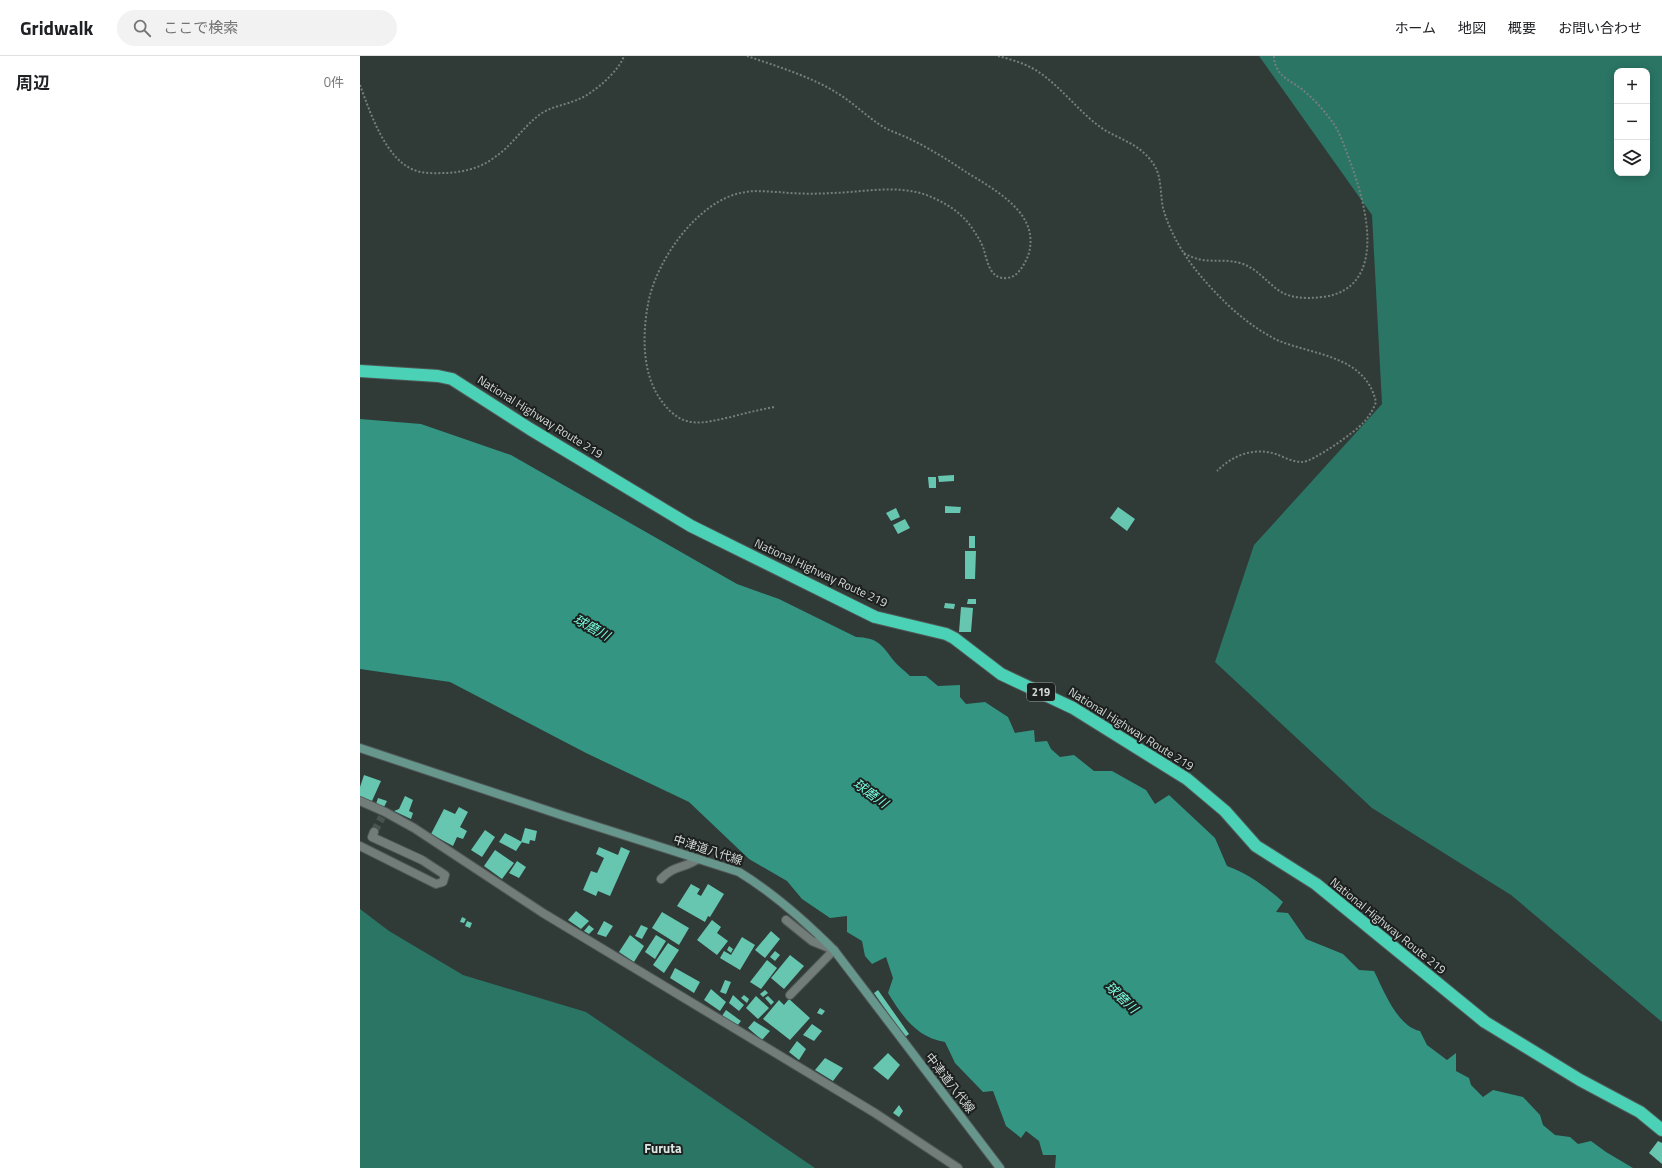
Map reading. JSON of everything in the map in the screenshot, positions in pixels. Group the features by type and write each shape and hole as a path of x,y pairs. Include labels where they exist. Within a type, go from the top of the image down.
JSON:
{"highway":[{"name":"National Highway Route 219","path":"360,371 438,376 452,379 530,429 691,526 875,617 946,634 954,638 1001,674 1073,708 1187,779 1225,811 1256,846 1316,884 1485,1022 1580,1080 1640,1112 1662,1130"}],"main road":[{"name":"中津道八代線","path":"360,748 740,872 765,888 803,919 834,950 1000,1168"}],"street":[{"path":"360,801 383,815 414,828 543,913 875,1113 958,1168"},
{"path":"360,846 436,884 443,882 444,875 422,860 372,837 374,832"},
{"path":"661,879 669,870 690,864 698,859"},
{"path":"786,920 812,941 834,950 790,995"}],"path":[{"path":"360,85 384,141 396,159 410,168 424,173 459,172 477,167 494,158 542,114 554,107 586,96 605,80 624,56"},
{"path":"747,56 834,90 875,122 909,138 967,172 1011,202 1026,222 1031,237 1029,253 1022,268 1012,276 1000,278 990,269 979,238 964,218 946,204 919,193 897,189 828,193 754,191 732,194 722,198 691,225 674,246 660,268 649,299 646,315 645,344 649,371 658,396 670,413 687,422 703,423 774,407"},
{"path":"998,56 1020,63 1040,73 1091,120 1144,152 1155,166 1158,175 1163,209 1183,252 1207,283 1244,320 1276,339 1352,366 1368,381 1376,402 1363,423 1312,460 1296,462 1267,452 1249,453 1231,459 1217,471"},
{"path":"1183,252 1200,260 1231,262 1247,266 1255,270 1278,290 1293,297 1302,298 1336,294 1353,282 1362,270 1367,253 1366,217 1359,187 1339,133 1331,119 1313,99 1279,72 1274,56"}],"shaded area":[{"path":"1259,56 1662,56 1662,1022 1511,895 1372,808 1215,662 1254,545 1382,404 1372,215"},
{"path":"360,909 389,931 463,975 586,1012 815,1168 360,1168"}],"water":[{"name":"球磨川","path":"360,419 421,424 511,455 737,584 779,599 856,637 869,639 878,643 910,676 926,676 938,686 960,685 960,697 966,704 985,702 1008,717 1015,733 1034,730 1035,742 1047,741 1051,749 1060,757 1074,755 1094,771 1112,771 1146,790 1155,804 1169,795 1215,838 1227,866 1257,881 1283,902 1276,912 1288,913 1306,939 1343,954 1359,970 1374,971 1392,1007 1398,1015 1412,1028 1420,1031 1427,1045 1447,1060 1456,1053 1456,1071 1469,1078 1471,1085 1483,1097 1493,1090 1523,1097 1540,1115 1543,1125 1555,1135 1570,1137 1578,1144 1591,1141 1633,1168 1055,1168 1056,1155 1043,1155 1039,1141 1026,1131 1021,1138 1006,1126 993,1091 983,1092 955,1063 945,1042 926,1036 911,1025 905,1018 888,993 893,978 886,957 872,964 865,956 862,941 847,932 847,916 830,918 802,899 787,881 749,859 689,802 586,753 450,682 360,669"}],"building":[{"path":"954,475 954,481 939,482 938,476"},
{"path":"928,477 936,477 936,488 929,488"},
{"path":"945,506 961,507 960,513 945,513"},
{"path":"1118,507 1135,519 1127,531 1110,518"},
{"path":"896,508 900,517 891,521 886,513"},
{"path":"905,519 910,528 898,534 893,525"},
{"path":"969,536 975,536 975,548 969,548"},
{"path":"965,551 976,551 975,579 965,579"},
{"path":"968,599 976,599 976,604 967,604"},
{"path":"945,603 955,604 954,609 944,608"},
{"path":"961,607 973,608 971,632 959,632"},
{"path":"364,775 381,781 372,801 360,797 360,787"},
{"path":"405,796 413,800 409,811 413,813 411,819 394,811 399,809"},
{"path":"378,798 387,801 384,807 376,804"},
{"path":"459,807 468,812 460,827 467,831 463,839 457,837 453,846 431,834 444,809 455,814"},
{"path":"525,828 537,831 535,841 530,840 529,844 521,842"},
{"path":"485,830 495,837 482,857 471,850"},
{"path":"505,833 522,842 516,851 499,842"},
{"path":"599,847 618,855 621,847 630,851 610,896 598,891 596,896 583,890 591,871 597,873 604,858 596,854"},
{"path":"495,850 514,863 502,879 484,866"},
{"path":"517,861 526,867 519,878 509,873"},
{"path":"691,884 700,889 697,894 701,896 708,884 724,894 710,917 708,916 705,922 677,906"},
{"path":"576,911 589,921 581,929 568,920"},
{"path":"662,912 689,928 679,945 652,928"},
{"path":"462,917 466,919 464,923 460,922"},
{"path":"712,920 721,927 717,933 728,941 717,955 697,940"},
{"path":"467,921 472,923 470,928 465,926"},
{"path":"604,921 613,926 606,937 597,934"},
{"path":"589,925 594,929 589,934 584,931"},
{"path":"641,925 648,928 642,939 635,936"},
{"path":"771,931 780,939 765,958 755,950"},
{"path":"630,935 644,946 634,962 619,952"},
{"path":"656,935 666,941 655,959 645,952"},
{"path":"742,937 755,945 740,970 720,958 724,951 731,955"},
{"path":"668,943 679,950 664,973 653,965"},
{"path":"729,946 733,949 731,953 727,950"},
{"path":"775,951 780,955 775,961 770,957"},
{"path":"790,955 804,966 784,989 771,978"},
{"path":"767,960 777,968 761,989 750,982"},
{"path":"675,968 700,982 694,993 670,978"},
{"path":"725,980 731,982 726,994 720,992"},
{"path":"711,989 726,1002 720,1011 704,1000"},
{"path":"765,990 768,993 763,997 760,994"},
{"path":"878,990 909,1034 905,1037 874,993"},
{"path":"733,995 744,1005 739,1011 729,1003"},
{"path":"744,995 749,999 747,1003 741,998"},
{"path":"756,996 769,1008 758,1019 746,1008"},
{"path":"768,996 774,1002 771,1005 765,998"},
{"path":"789,999 810,1018 790,1040 763,1019 779,1000 784,1005"},
{"path":"820,1008 825,1011 822,1015 817,1013"},
{"path":"726,1010 741,1021 737,1026 722,1016"},
{"path":"754,1021 770,1031 762,1040 748,1028"},
{"path":"812,1024 822,1031 814,1041 803,1035"},
{"path":"797,1041 806,1049 799,1060 789,1052"},
{"path":"888,1053 900,1065 888,1080 873,1068"},
{"path":"825,1058 843,1068 833,1081 815,1070"},
{"path":"899,1105 903,1111 899,1117 893,1113"},
{"path":"1658,1141 1662,1143 1662,1164 1649,1153"}],"tunnel":[{"path":"374,832 382,817"}],"district":[{"name":"Furuta","path":"663,1148"}]}
